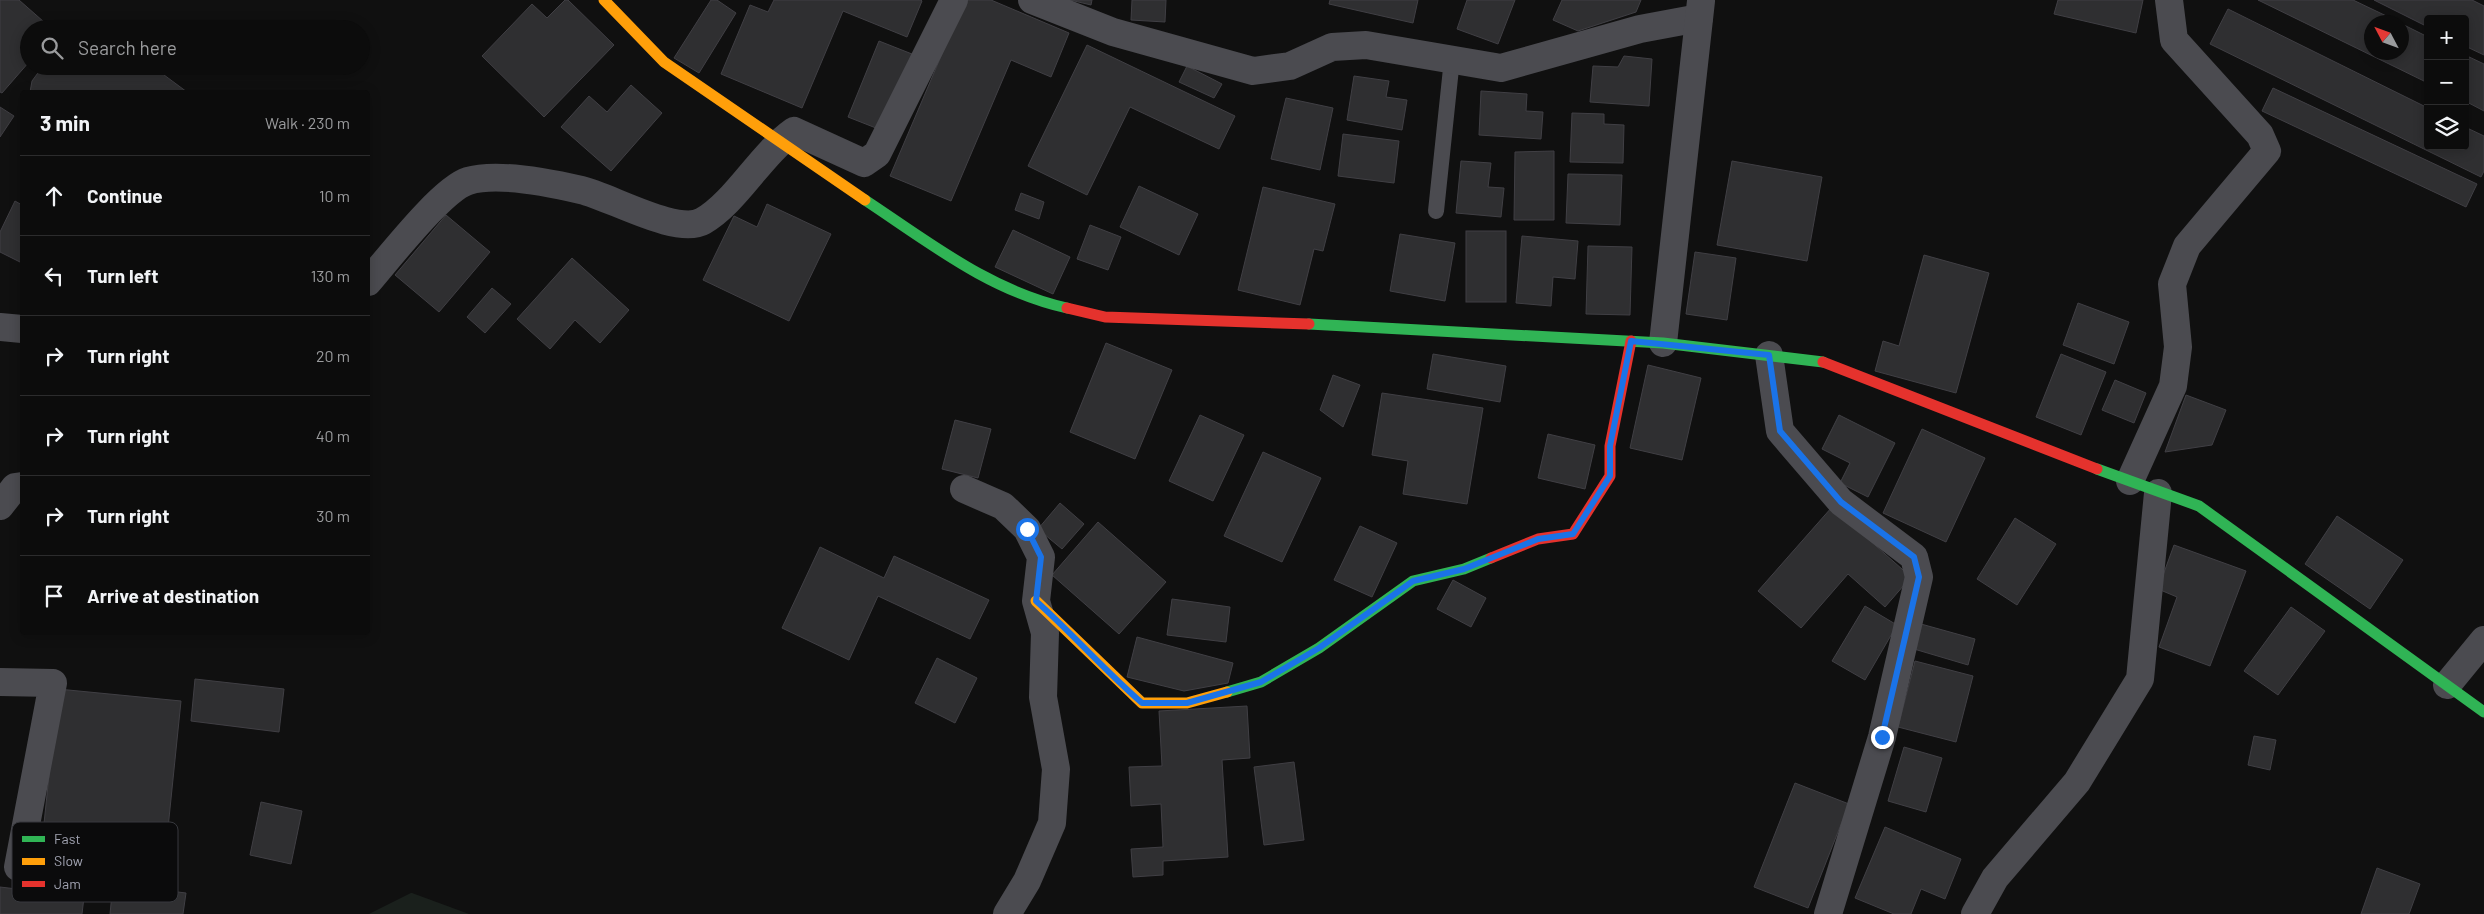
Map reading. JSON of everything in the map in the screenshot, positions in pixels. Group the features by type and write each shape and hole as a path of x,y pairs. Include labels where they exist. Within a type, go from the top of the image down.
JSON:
{"street":[{"path":"604,0 664,62 778,142 981,277 1042,303 1105,317 1290,323 1662,342 1824,362 2158,493 2200,506 2484,712"},
{"path":"370,280 440,200 468,181 511,178 582,190 643,214 682,225 702,222 727,201 778,142 794,131 864,163 877,154 954,0"},
{"path":"1032,0 1114,32 1253,70 1290,66 1332,48 1366,45 1501,68 1640,29 1700,9 1662,342"},
{"path":"2130,481 2173,386 2178,347 2172,284 2187,246 2267,151 2260,136 2174,40 2169,0"},
{"path":"0,328 20,329"},
{"path":"1036,601 1066,629 1105,671 1142,703 1187,703 1261,682 1319,648 1413,581 1464,569 1538,539 1573,534 1610,476 1610,446 1631,341"},
{"path":"1769,355 1780,431 1841,502 1914,557 1919,577 1882,737 1828,914"},
{"path":"0,506 15,487 20,486"},
{"path":"964,489 1003,506 1027,529 1041,557 1036,601 1045,633 1043,697 1056,769 1052,823 1027,881 1007,914"},
{"path":"1975,914 1995,878 2077,782 2140,678 2158,493"},
{"path":"2447,685 2484,640"},
{"path":"0,682 53,682 27,822"}],"lane":[{"path":"1436,211 1452,59"}],"shaded area":[{"path":"412,893 469,914 369,914"}],"building":[{"path":"0,0 19,0 42,20 20,20 20,72 2,93 0,92"},
{"path":"565,0 568,0 614,45 544,117 482,56 532,4 547,18"},
{"path":"711,0 717,0 736,13 699,73 674,58"},
{"path":"774,0 922,1 907,37 843,11 802,108 721,74 750,5 768,12"},
{"path":"965,0 991,0 1069,33 1051,77 1011,60 951,201 890,176"},
{"path":"1070,0 1092,0 1091,5"},
{"path":"1132,0 1166,0 1165,22 1131,20"},
{"path":"1330,0 1418,0 1413,23 1329,4"},
{"path":"1467,0 1515,0 1498,44 1457,29"},
{"path":"1562,0 1641,0 1636,12 1578,31 1553,20"},
{"path":"2058,0 2143,0 2136,33 2054,14"},
{"path":"2258,0 2353,0 2384,15 2364,15 2364,52"},
{"path":"2374,0 2472,0 2484,6 2484,55 2469,48 2469,15 2424,15 2424,25 2409,18 2409,15 2404,15"},
{"path":"2228,9 2424,106 2424,149 2210,44"},
{"path":"2409,28 2424,35 2424,81 2381,60 2409,60"},
{"path":"879,41 912,54 881,130 848,117"},
{"path":"1087,45 1235,116 1219,149 1130,107 1087,195 1028,166"},
{"path":"1624,56 1652,59 1649,106 1590,102 1593,66 1618,67"},
{"path":"2469,57 2484,64 2484,111 2469,103"},
{"path":"1187,66 1222,84 1214,98 1179,82"},
{"path":"36,75 164,75 184,90 30,90 32,81"},
{"path":"1354,76 1389,81 1386,97 1407,100 1402,130 1347,120"},
{"path":"631,85 662,113 611,171 561,127 589,96 607,112"},
{"path":"2273,88 2477,184 2466,207 2262,111"},
{"path":"1481,91 1527,94 1526,111 1543,112 1541,139 1479,135"},
{"path":"1286,98 1333,108 1320,170 1271,159"},
{"path":"0,107 14,116 0,137"},
{"path":"1572,113 1604,114 1604,124 1624,125 1623,163 1570,162"},
{"path":"2469,129 2484,136 2484,171 2481,177 2426,150 2469,150"},
{"path":"1343,134 1399,141 1394,183 1338,176"},
{"path":"1554,151 1554,220 1514,220 1515,152"},
{"path":"1461,161 1491,163 1488,187 1504,188 1501,217 1456,213"},
{"path":"1732,161 1822,177 1807,261 1717,245"},
{"path":"1568,174 1622,175 1620,225 1566,223"},
{"path":"1139,186 1198,214 1179,255 1120,227"},
{"path":"1263,187 1335,204 1323,251 1314,249 1300,305 1238,290"},
{"path":"1021,193 1044,202 1039,219 1015,210"},
{"path":"15,201 20,204 20,262 0,252 0,232"},
{"path":"767,204 831,234 789,321 703,280 734,216 757,227"},
{"path":"446,215 490,252 439,312 395,275"},
{"path":"1090,225 1121,237 1108,270 1077,259"},
{"path":"1013,230 1070,257 1053,294 995,267"},
{"path":"1466,231 1506,231 1506,302 1466,302"},
{"path":"1400,234 1455,243 1445,301 1390,291"},
{"path":"1522,236 1578,241 1575,279 1553,277 1551,306 1516,303"},
{"path":"1588,246 1632,247 1630,315 1586,314"},
{"path":"1695,252 1736,258 1727,320 1686,314"},
{"path":"1924,255 1989,273 1956,393 1875,371 1883,341 1899,346"},
{"path":"572,258 629,310 600,343 575,320 550,349 517,319"},
{"path":"492,288 511,304 485,333 467,317"},
{"path":"2078,303 2129,322 2114,364 2063,345"},
{"path":"1106,343 1172,370 1135,459 1070,432"},
{"path":"1433,354 1506,366 1500,402 1427,389"},
{"path":"2061,354 2106,372 2081,435 2036,417"},
{"path":"1648,365 1701,378 1682,460 1630,448"},
{"path":"1333,375 1360,385 1343,427 1320,410"},
{"path":"2115,380 2146,393 2134,423 2102,410"},
{"path":"1382,393 1483,408 1467,504 1403,494 1408,461 1372,455"},
{"path":"2186,395 2226,410 2212,445 2165,452"},
{"path":"1200,415 1244,435 1213,501 1169,481"},
{"path":"1839,415 1895,443 1868,497 1840,483 1850,463 1822,449"},
{"path":"955,420 991,429 978,478 942,469"},
{"path":"1922,429 1985,458 1946,542 1883,513"},
{"path":"1548,434 1595,445 1585,489 1538,478"},
{"path":"1263,452 1321,478 1282,562 1224,536"},
{"path":"1060,503 1084,524 1062,549 1038,529"},
{"path":"1832,507 1911,577 1885,607 1848,574 1801,628 1758,591"},
{"path":"2337,516 2403,560 2370,609 2305,564"},
{"path":"2015,518 2056,544 2017,605 1977,579"},
{"path":"1098,522 1166,582 1119,634 1052,575"},
{"path":"1360,526 1397,543 1372,597 1334,580"},
{"path":"2174,545 2246,571 2210,666 2159,647 2177,597 2158,589"},
{"path":"820,547 884,578 894,556 989,600 970,639 878,596 849,660 782,628"},
{"path":"1453,580 1486,598 1471,627 1437,609"},
{"path":"1172,599 1230,607 1226,642 1167,635"},
{"path":"1865,606 1897,625 1865,680 1832,661"},
{"path":"2291,607 2325,631 2278,695 2244,671"},
{"path":"1921,624 1975,639 1968,665 1914,649"},
{"path":"1137,637 1233,663 1228,683 1184,691 1127,677"},
{"path":"937,658 977,678 955,723 915,703"},
{"path":"1915,661 1973,676 1956,742 1898,727"},
{"path":"195,679 284,689 279,732 191,721"},
{"path":"58,689 181,701 169,822 44,822"},
{"path":"1247,706 1250,758 1222,760 1228,857 1163,861 1163,875 1133,877 1131,849 1163,847 1161,804 1131,806 1129,767 1162,766 1159,711"},
{"path":"2254,736 2276,740 2270,770 2248,765"},
{"path":"1904,747 1942,758 1926,812 1888,801"},
{"path":"1294,762 1304,840 1264,845 1254,767"},
{"path":"1795,783 1849,804 1808,908 1754,887"},
{"path":"261,802 302,811 291,864 250,855"},
{"path":"1885,827 1961,859 1945,899 1921,889 1911,914 1894,914 1855,898"},
{"path":"2377,868 2420,884 2409,914 2361,914"},
{"path":"0,887 12,888 12,902 83,902 82,914 0,914"},
{"path":"178,892 186,893 183,914 110,914 111,902 178,902"}],"traffic: fast":[{"path":"865,200 937,249 986,278 1012,290 1067,308"},
{"path":"1309,324 1663,343 1823,362"},
{"path":"2097,469 2199,506 2484,712"},
{"path":"1227,692 1261,682 1319,648 1413,581 1464,569 1491,558"}],"traffic: slow":[{"path":"604,0 664,62 865,200"},
{"path":"1036,601 1142,703 1187,703 1227,692"}],"traffic: jam":[{"path":"1067,308 1105,317 1309,324"},
{"path":"1491,558 1538,539 1573,534 1610,476 1610,446 1631,341"},
{"path":"1823,362 2097,469"}],"route":[{"path":"1027,529 1041,557 1036,601 1066,629 1105,671 1142,703 1187,703 1261,682 1319,648 1413,581 1464,569 1538,539 1573,534 1610,476 1610,446 1619,392 1631,341 1662,342 1769,355 1780,431 1841,502 1914,557 1919,577 1882,737"}]}
